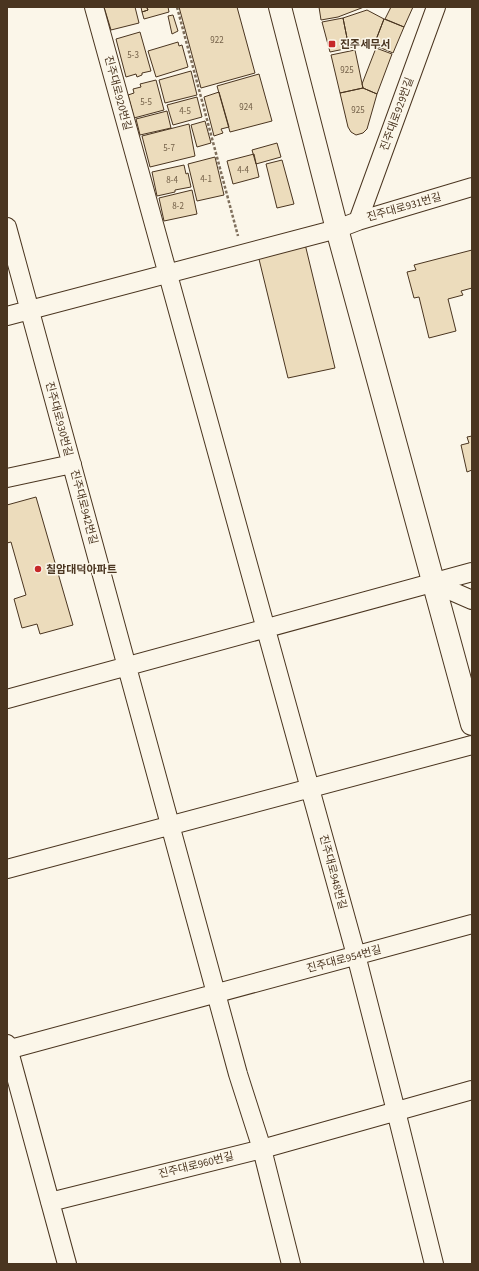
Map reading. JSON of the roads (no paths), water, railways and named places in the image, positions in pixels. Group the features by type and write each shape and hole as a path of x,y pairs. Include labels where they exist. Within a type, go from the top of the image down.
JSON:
{"street":[{"name":"진주대로920번길","path":"94,7 168,274"},
{"path":"280,7 337,229 472,724"},
{"name":"진주대로929번길","path":"358,221 436,7"},
{"name":"진주대로931번길","path":"337,229 358,221 472,187"},
{"name":"진주대로930번길","path":"7,227 72,464 7,478"},
{"path":"7,316 337,229"},
{"path":"168,274 266,629"},
{"name":"진주대로942번길","path":"72,464 170,826"},
{"path":"7,699 472,572"},
{"path":"434,583 472,600"},
{"name":"진주대로948번길","path":"266,629 356,956 396,1111"},
{"path":"7,869 472,745"},
{"path":"170,826 238,1074 262,1149 291,1264"},
{"name":"진주대로954번길","path":"50,1202 8,1048 216,994 472,924"},
{"name":"진주대로960번길","path":"50,1202 262,1149 472,1090"},
{"path":"396,1111 434,1264"},
{"path":"50,1202 67,1264"}],"place":[{"name":"진주세무서","path":"332,44"},
{"name":"칠암대덕아파트","path":"38,569"}]}
